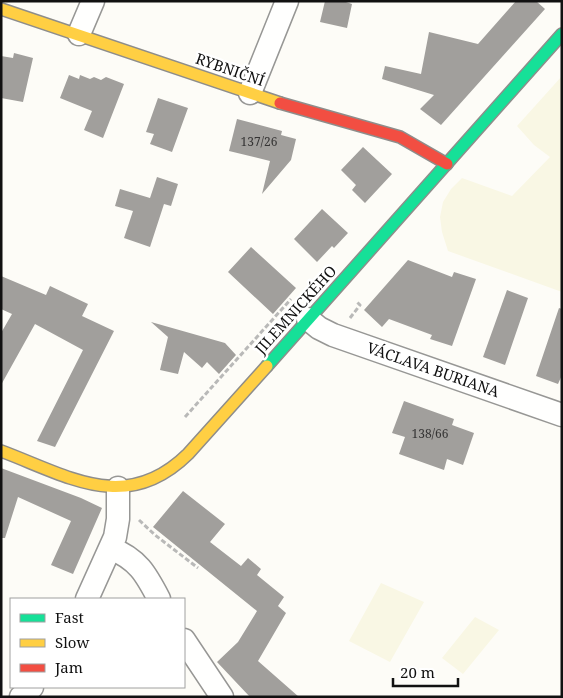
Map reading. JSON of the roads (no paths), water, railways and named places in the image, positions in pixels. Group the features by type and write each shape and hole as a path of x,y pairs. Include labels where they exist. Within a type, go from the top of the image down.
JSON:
{"main road":[{"name":"RYBNIČNÍ","path":"1,9 80,34 288,106 400,136 447,164"},
{"name":"JILEMNICKÉHO","path":"1,451 81,482 94,486 118,488 134,485 156,477 180,461 562,34"}],"street":[{"path":"80,34 93,1"},
{"path":"250,93 287,1"},
{"name":"VÁCLAVA BURIANA","path":"308,319 319,328 342,338 562,415"},
{"path":"87,598 115,537 118,519 118,488"},
{"path":"110,548 128,557 142,568 158,598"},
{"path":"185,642 222,697"},
{"path":"21,697 31,688"}]}
